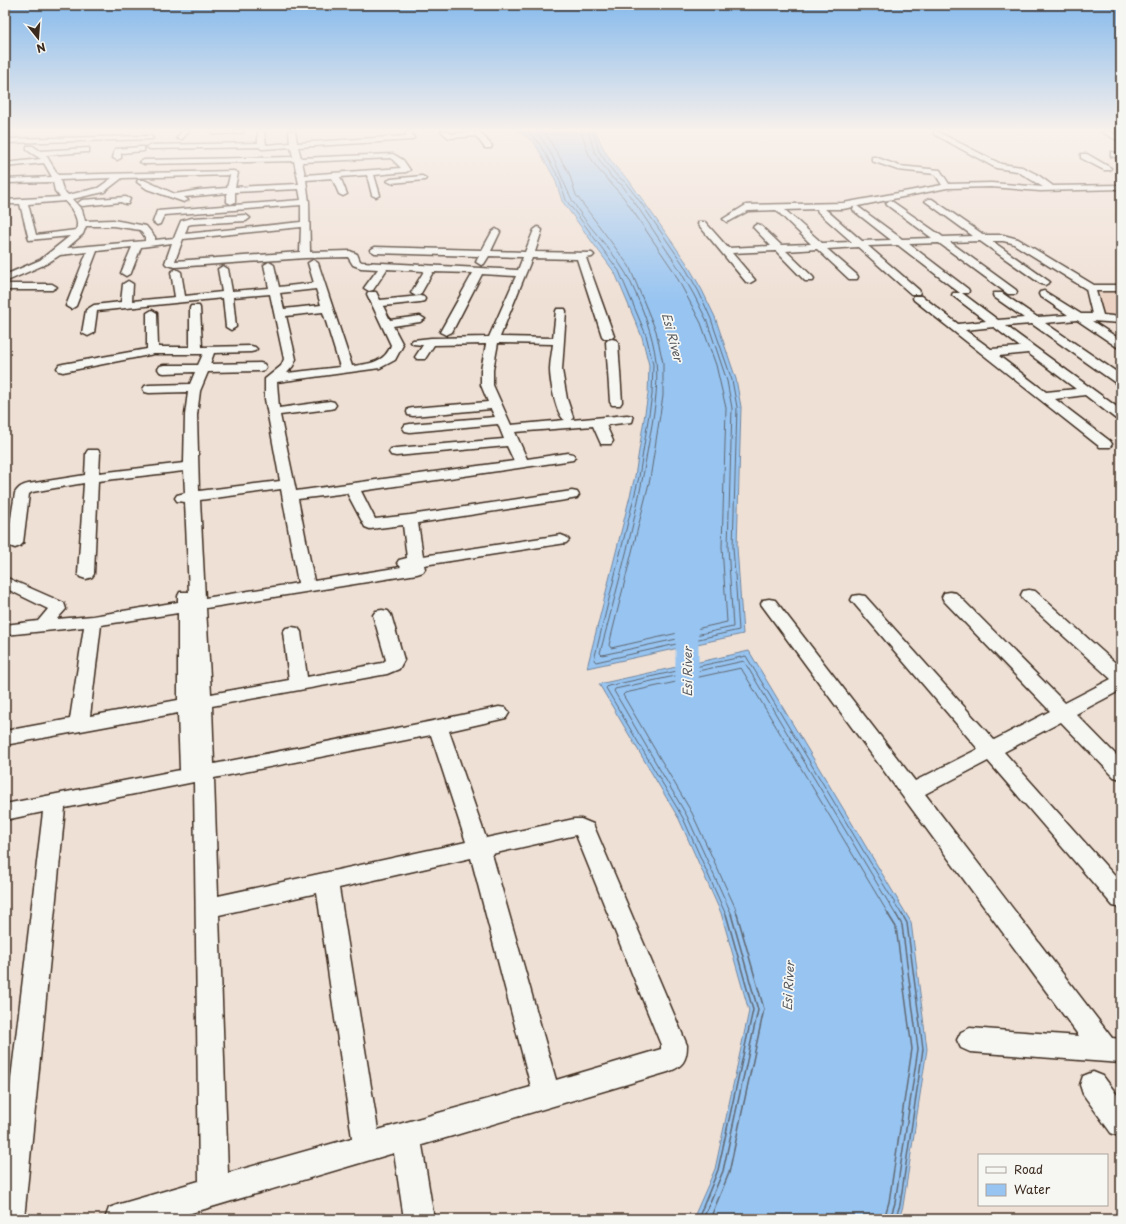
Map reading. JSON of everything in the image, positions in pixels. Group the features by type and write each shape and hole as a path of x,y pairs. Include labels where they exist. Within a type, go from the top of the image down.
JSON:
{"street":[{"path":"61,188 65,198 78,210 87,237 90,259 71,306"},
{"path":"5,202 30,202 65,198 101,190 103,188"},
{"path":"163,188 191,204"},
{"path":"176,196 188,188"},
{"path":"221,188 230,190 264,188"},
{"path":"266,188 269,204"},
{"path":"304,188 305,255"},
{"path":"341,188 343,194"},
{"path":"374,188 376,195"},
{"path":"727,219 746,208 843,206 931,188"},
{"path":"1022,188 1113,188"},
{"path":"230,190 231,202"},
{"path":"47,192 65,198 126,199 125,202"},
{"path":"929,201 1045,282"},
{"path":"212,209 210,202 191,204 158,215 160,213 212,209 269,204 305,202"},
{"path":"890,203 1012,292"},
{"path":"24,204 30,240 87,237 120,239"},
{"path":"857,209 900,242 996,323 1121,416"},
{"path":"78,210 104,216 132,216"},
{"path":"780,210 853,277"},
{"path":"821,210 916,295 1105,444"},
{"path":"5,279 43,262 58,252 87,237 104,216"},
{"path":"104,216 115,223 143,228 150,237 150,242"},
{"path":"246,218 184,223 170,263 305,255 350,254 354,256 357,265 430,269 480,267 522,273"},
{"path":"222,237 226,219"},
{"path":"58,252 72,240 87,237 138,243 179,238 222,237 305,224"},
{"path":"702,224 750,280"},
{"path":"757,227 809,279"},
{"path":"522,464 487,384 486,370 493,340 530,255 538,230"},
{"path":"446,332 480,267 496,232"},
{"path":"726,251 1003,238 1015,241 1092,288 1121,288"},
{"path":"437,255 446,239"},
{"path":"126,273 138,243"},
{"path":"375,250 437,255 485,254 585,256 610,339 615,404 622,419 410,428"},
{"path":"264,258 274,290 290,363 285,369 271,379 270,390 306,582"},
{"path":"218,261 228,295 231,327"},
{"path":"313,263 319,286 348,370"},
{"path":"271,379 348,370 380,364 389,360 394,354 397,345 371,291 384,266"},
{"path":"377,304 418,296 430,269"},
{"path":"176,272 180,299"},
{"path":"126,305 128,284"},
{"path":"88,333 92,309 319,286"},
{"path":"5,287 52,287"},
{"path":"1092,288 1091,290 1098,318"},
{"path":"998,294 1121,381"},
{"path":"1044,294 1121,345"},
{"path":"195,308 196,351"},
{"path":"279,313 327,308"},
{"path":"561,311 556,370 561,399 567,417"},
{"path":"152,313 152,348 154,351"},
{"path":"956,326 1078,317 1121,320"},
{"path":"387,324 420,319"},
{"path":"416,342 493,340 559,341"},
{"path":"421,357 431,341"},
{"path":"63,368 154,351 251,349"},
{"path":"989,353 1031,349"},
{"path":"210,350 193,398 186,467 192,601 197,775 207,908 214,1192"},
{"path":"164,369 260,367"},
{"path":"149,389 193,398"},
{"path":"1044,396 1088,391"},
{"path":"274,412 330,405"},
{"path":"413,412 496,405"},
{"path":"598,421 606,441"},
{"path":"396,452 512,442"},
{"path":"86,574 93,453"},
{"path":"187,497 289,490 352,488 568,457"},
{"path":"15,543 22,493 28,488 92,478 186,467"},
{"path":"352,488 370,524 410,520 572,495"},
{"path":"5,630 39,624 93,621 192,601 306,582 417,569 410,520"},
{"path":"416,562 561,540"},
{"path":"5,582 58,607 58,610 39,624"},
{"path":"1029,594 1121,678"},
{"path":"950,597 1121,772"},
{"path":"859,600 1121,899"},
{"path":"39,624 62,616 192,601"},
{"path":"769,604 912,792 1113,1050"},
{"path":"5,738 387,668 393,665 395,660 382,615"},
{"path":"78,725 93,621"},
{"path":"292,632 299,684"},
{"path":"912,792 1121,682"},
{"path":"5,812 438,727 499,712"},
{"path":"438,727 479,848 547,1095"},
{"path":"9,1219 55,803"},
{"path":"120,1219 668,1060 674,1054 674,1045 585,830 580,827 574,827 207,908"},
{"path":"327,882 367,1147"},
{"path":"970,1040 1113,1050"},
{"path":"1093,1085 1121,1123"},
{"path":"406,1136 419,1219"}],"shaded area":[{"path":"1100,289 1121,290 1121,318 1099,316"}],"water":[{"path":"558,188 634,188 686,262 715,317 736,379 741,407 737,547 743,634 587,668 635,476 648,394 649,365 642,337 615,273 562,201"},
{"path":"749,651 911,922 927,1049 903,1206 899,1219 693,1219 715,1169 749,1011 721,913 679,819 599,684"}],"waterway":[{"name":"Esi River","path":"687,617 687,694"}]}
